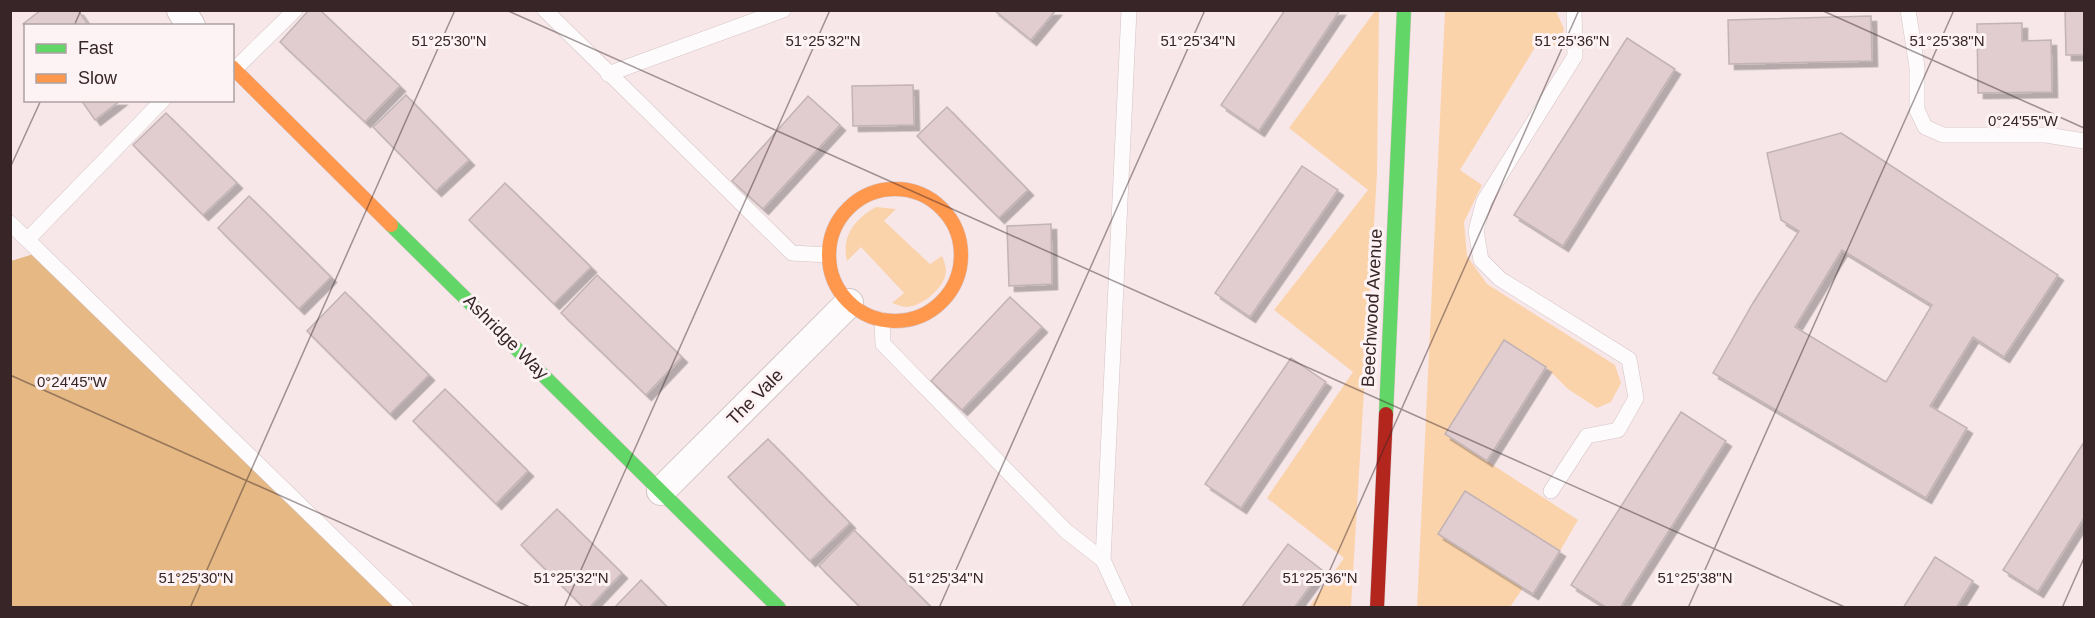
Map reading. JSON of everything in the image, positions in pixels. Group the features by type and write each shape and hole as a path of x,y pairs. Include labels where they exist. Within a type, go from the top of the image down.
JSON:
{"street":[{"path":"181,10 190,24"},
{"name":"Beechwood Avenue","path":"1377,608 1404,10"},
{"name":"Ashridge Way","path":"234,68 779,608"},
{"path":"899,189 920,193 938,205 952,221 960,241 961,263 954,283 942,301 924,314 904,321 882,320 864,314 849,303 838,289 831,273 828,255 832,234 842,215 857,200 877,191 899,189"},
{"name":"The Vale","path":"661,492 849,303"}],"lane":[{"path":"234,68 296,10"},
{"path":"545,10 792,254 828,255"},
{"path":"608,74 783,10"},
{"path":"1103,560 1129,10"},
{"path":"1551,491 1587,436 1618,430 1636,398 1629,359 1500,279 1481,260 1476,231 1484,201 1575,56 1574,10"},
{"path":"1908,10 1917,67 1917,110 1925,127 1943,135 2046,135 2085,141"},
{"path":"28,239 161,102"},
{"path":"10,223 406,608"},
{"path":"882,320 883,344 1066,531 1103,560 1125,608"}],"shaded area":[{"path":"1375,11 1379,11 1377,174 1351,607 1309,607 1344,558 1267,498 1353,372 1274,310 1368,190 1289,128"},
{"path":"1445,11 1556,11 1564,29 1559,49 1542,36 1460,170 1482,185 1464,222 1467,256 1487,284 1615,365 1621,383 1611,402 1597,408 1568,389 1546,367 1504,340 1445,434 1578,520 1560,551 1465,491 1438,534 1523,588 1510,607 1417,608"},
{"path":"876,207 896,209 884,221 930,264 942,256 946,270 942,284 928,298 917,304 906,307 892,303 904,293 861,247 847,261 846,244 851,229"},
{"path":"40,252 406,608 11,608 11,261"}],"building":[{"path":"41,10 78,10 88,24 24,25"},
{"path":"309,10 320,10 400,86 365,122 280,42"},
{"path":"994,10 1056,10 1031,40"},
{"path":"1285,10 1340,10 1259,131 1221,105"},
{"path":"2065,10 2084,10 2084,55 2066,55"},
{"path":"1871,16 1872,61 1729,64 1728,20"},
{"path":"2022,23 2022,41 2051,40 2052,92 1978,93 1977,24"},
{"path":"1627,38 1675,69 1563,246 1514,215"},
{"path":"913,85 914,125 853,126 852,86"},
{"path":"406,95 469,160 436,191 373,127"},
{"path":"808,96 840,125 763,209 732,181"},
{"path":"82,102 118,102 95,120"},
{"path":"947,107 1028,190 999,218 917,136"},
{"path":"166,113 237,183 203,215 133,145"},
{"path":"1841,133 2058,275 2004,357 1973,337 1930,406 1967,428 1926,498 1713,373 1753,303 1799,231 1781,220 1767,153","holes":["1842,250 1932,305 1886,382 1795,327"]},
{"path":"1302,166 1338,190 1250,317 1215,293"},
{"path":"505,183 591,267 554,304 469,220"},
{"path":"249,196 331,277 299,309 218,228"},
{"path":"1051,224 1052,284 1009,286 1007,226"},
{"path":"597,275 682,357 646,395 561,313"},
{"path":"345,292 429,375 390,414 307,331"},
{"path":"1010,297 1042,327 962,410 931,381"},
{"path":"1504,340 1546,367 1487,461 1445,434"},
{"path":"1291,358 1326,382 1241,508 1205,484"},
{"path":"445,389 528,471 496,504 413,421"},
{"path":"1681,412 1726,441 1620,608 1607,608 1571,585"},
{"path":"768,439 850,523 810,561 728,477"},
{"path":"2084,442 2084,518 2038,592 2003,570"},
{"path":"1465,491 1560,551 1533,594 1438,534"},
{"path":"557,509 622,573 589,608 584,608 521,545"},
{"path":"854,530 932,608 861,608 819,566"},
{"path":"1288,544 1322,570 1294,608 1241,608"},
{"path":"1935,557 1973,581 1956,608 1903,608"},
{"path":"641,580 668,608 614,608"}],"traffic: fast":[{"path":"1386,414 1404,10"},
{"path":"391,225 779,608"}],"traffic: slow":[{"path":"234,69 391,225"},
{"path":"895,189 920,194 932,200 950,218 956,230 961,255 956,280 950,292 932,310 920,316 895,321 870,316 858,310 840,292 834,280 829,255 834,230 840,218 858,200 870,194 895,189"}],"traffic: jam":[{"path":"1377,608 1386,414"}]}
